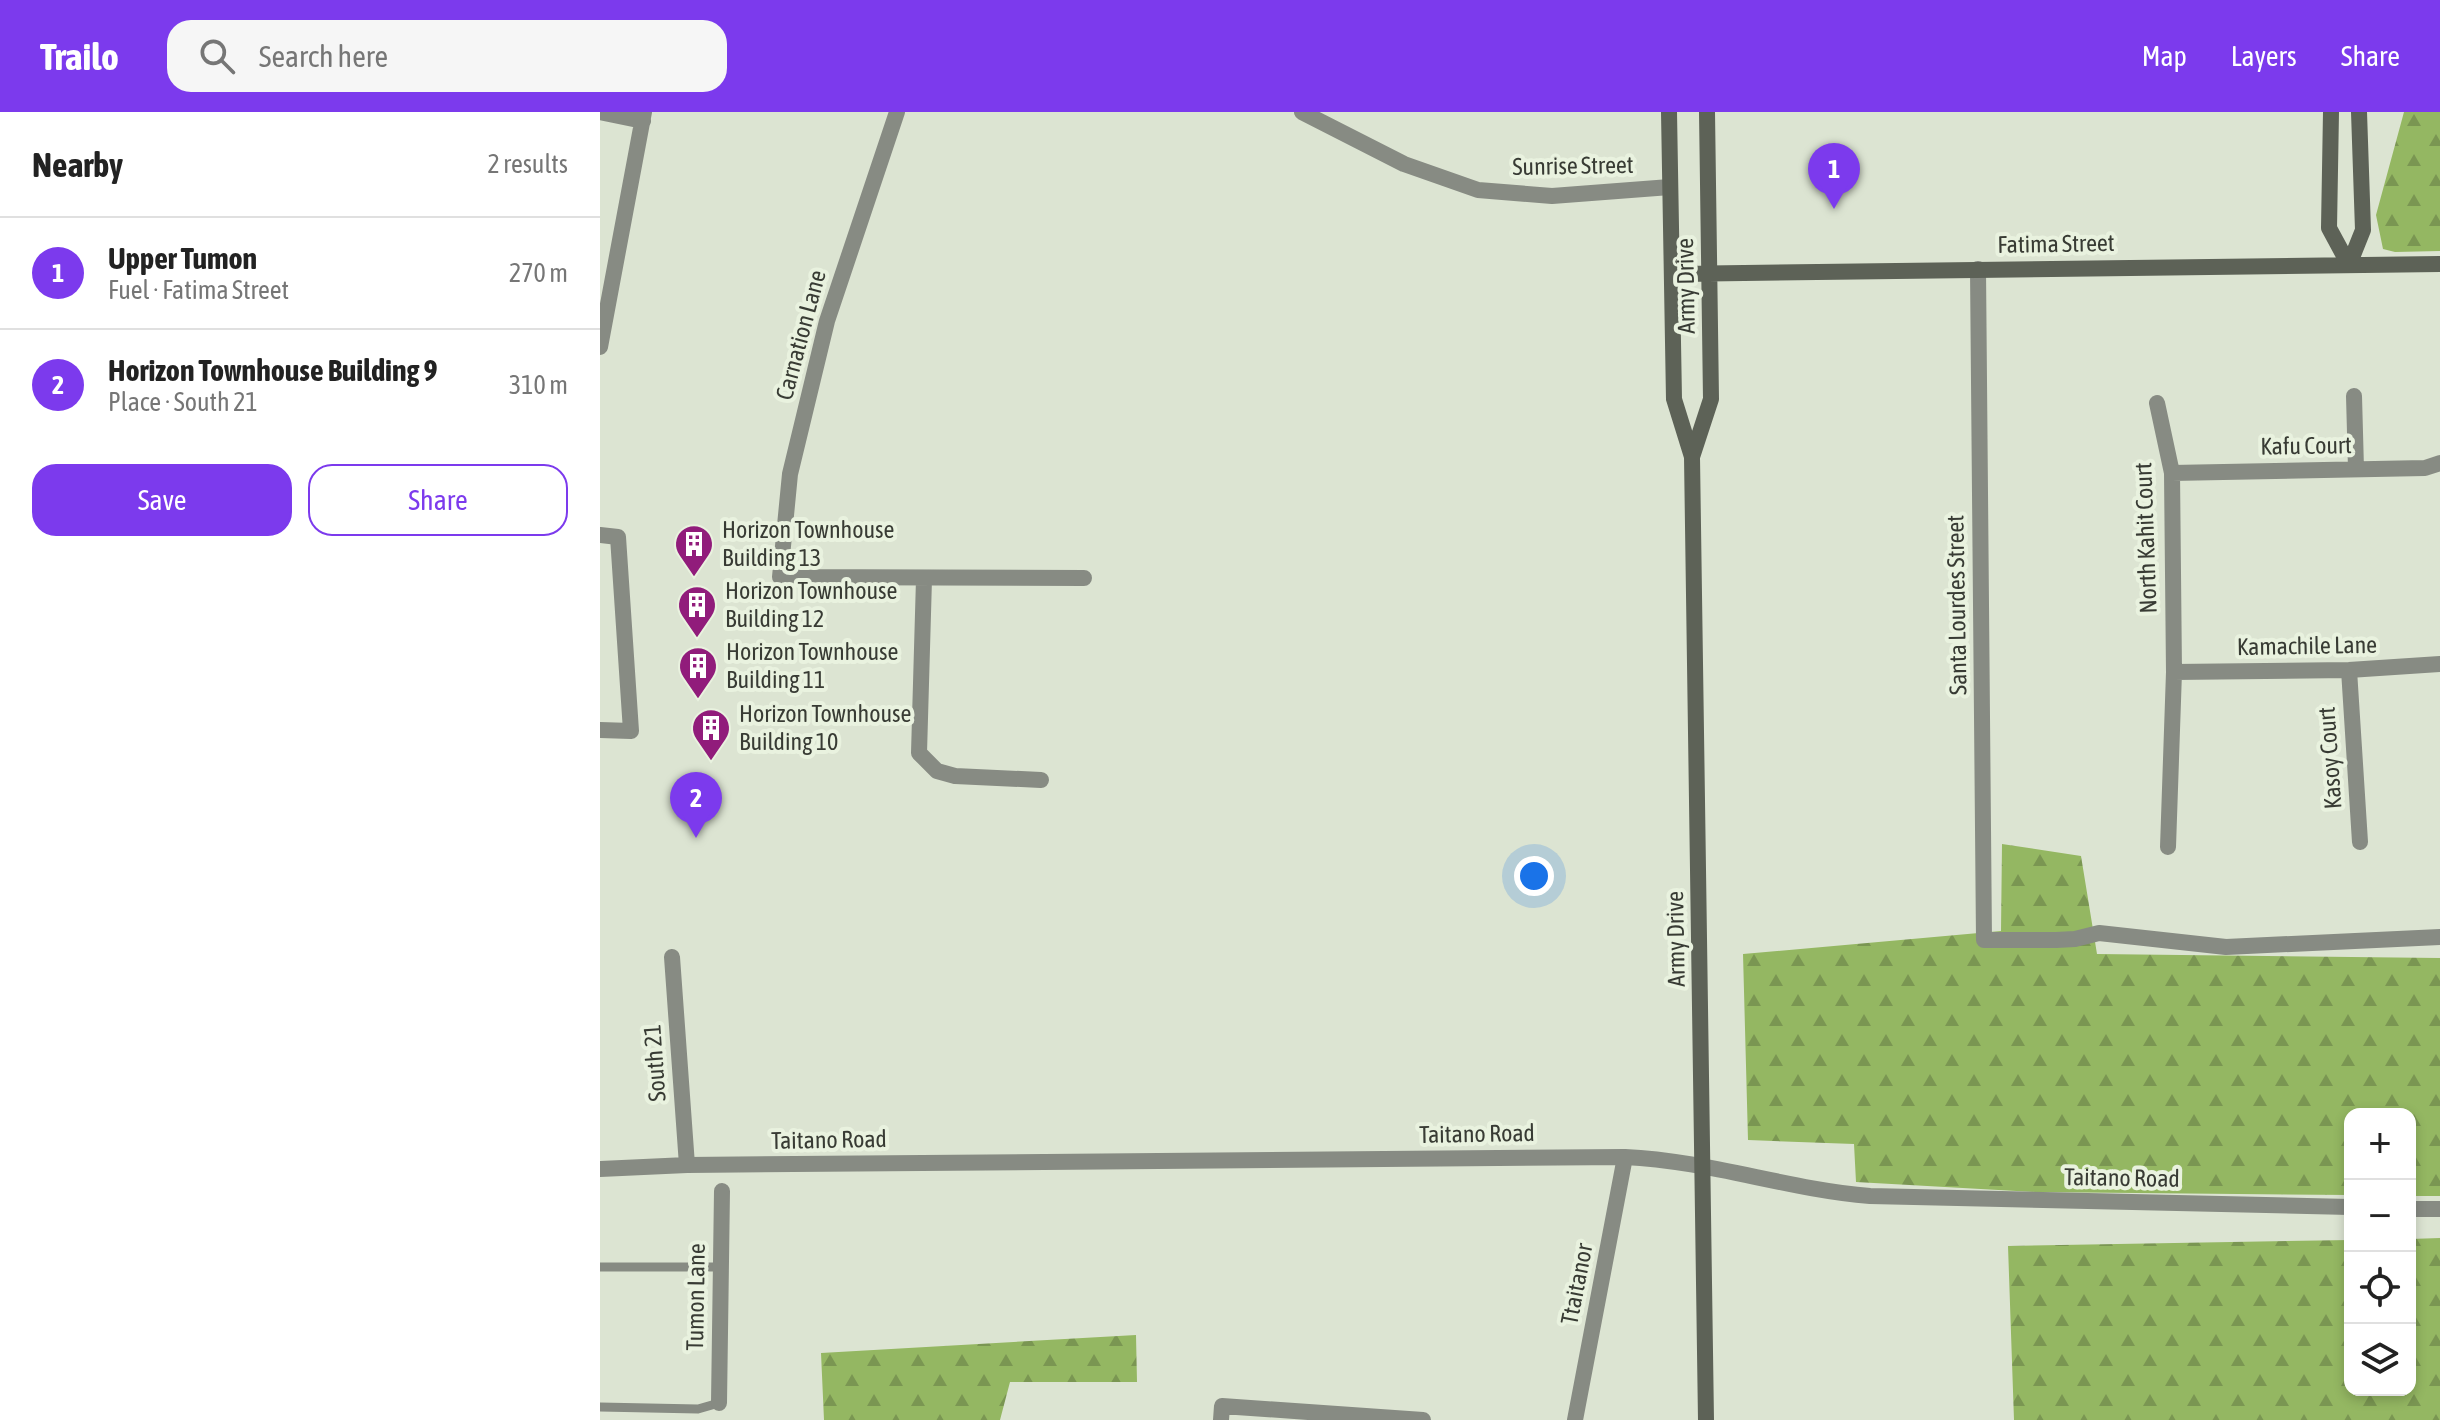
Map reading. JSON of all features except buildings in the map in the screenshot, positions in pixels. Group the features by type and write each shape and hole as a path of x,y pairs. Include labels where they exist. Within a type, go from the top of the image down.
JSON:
{"main road":[{"name":"Army Drive","path":"1669,112 1674,399 1692,457 1706,1420"},
{"name":"Army Drive","path":"1692,457 1711,399 1707,112"},
{"path":"2331,112 2329,228 2349,265"},
{"path":"2349,265 2363,230 2359,112"},
{"name":"Fatima Street","path":"1672,274 2440,264"}],"street":[{"path":"600,112 644,117 600,347"},
{"name":"Carnation Lane","path":"897,112 827,321 790,474 780,577 924,579"},
{"name":"Sunrise Street","path":"1302,112 1404,164 1478,190 1552,196 1670,187"},
{"name":"Santa Lourdes Street","path":"1978,269 1984,940 2066,940 2099,933 2226,947 2440,937"},
{"path":"2354,396 2356,469"},
{"name":"North Kahit Court","path":"2157,403 2172,473 2174,672 2168,847"},
{"name":"Kafu Court","path":"2172,473 2425,468 2440,463"},
{"path":"600,535 618,537 631,731 600,730"},
{"path":"1041,780 955,776 937,771 919,753 924,579 1084,578"},
{"name":"Kamachile Lane","path":"2174,672 2349,670 2440,664"},
{"name":"Kasoy Court","path":"2349,670 2360,842"},
{"name":"South 21","path":"672,957 687,1165"},
{"name":"Taitano Road","path":"600,1169 687,1165 1625,1157 1663,1158 1810,1190 1870,1196 2344,1207"},
{"name":"Ttaitanor","path":"1575,1420 1625,1157"},
{"name":"Tumon Lane","path":"719,1403 722,1191"},
{"path":"2416,1209 2440,1209"},
{"path":"1221,1420 1222,1406 1423,1420"}],"lane":[{"path":"600,1267 721,1267"},
{"path":"600,1407 698,1409 719,1403"}],"green space":[{"path":"2404,112 2440,112 2440,251 2395,252 2383,249 2376,215"},
{"path":"2002,844 2081,856 2097,954 2440,958 2440,1196 2416,1196 2416,1108 2344,1108 2344,1195 2035,1192 1856,1182 1854,1144 1748,1140 1743,954 2001,931"},
{"path":"2440,1238 2440,1420 2014,1420 2008,1246 2344,1240 2344,1396 2416,1396 2416,1239"},
{"path":"1136,1335 1137,1382 1010,1382 1000,1420 824,1420 821,1353"}],"place":[{"name":"Upper Tumon","path":"1834,209"},
{"name":"Horizon Townhouse Building 13","path":"694,578"},
{"name":"Horizon Townhouse Building 12","path":"697,639"},
{"name":"Horizon Townhouse Building 11","path":"698,700"},
{"name":"Horizon Townhouse Building 10","path":"711,762"},
{"name":"Horizon Townhouse Building 9","path":"696,838"}]}
